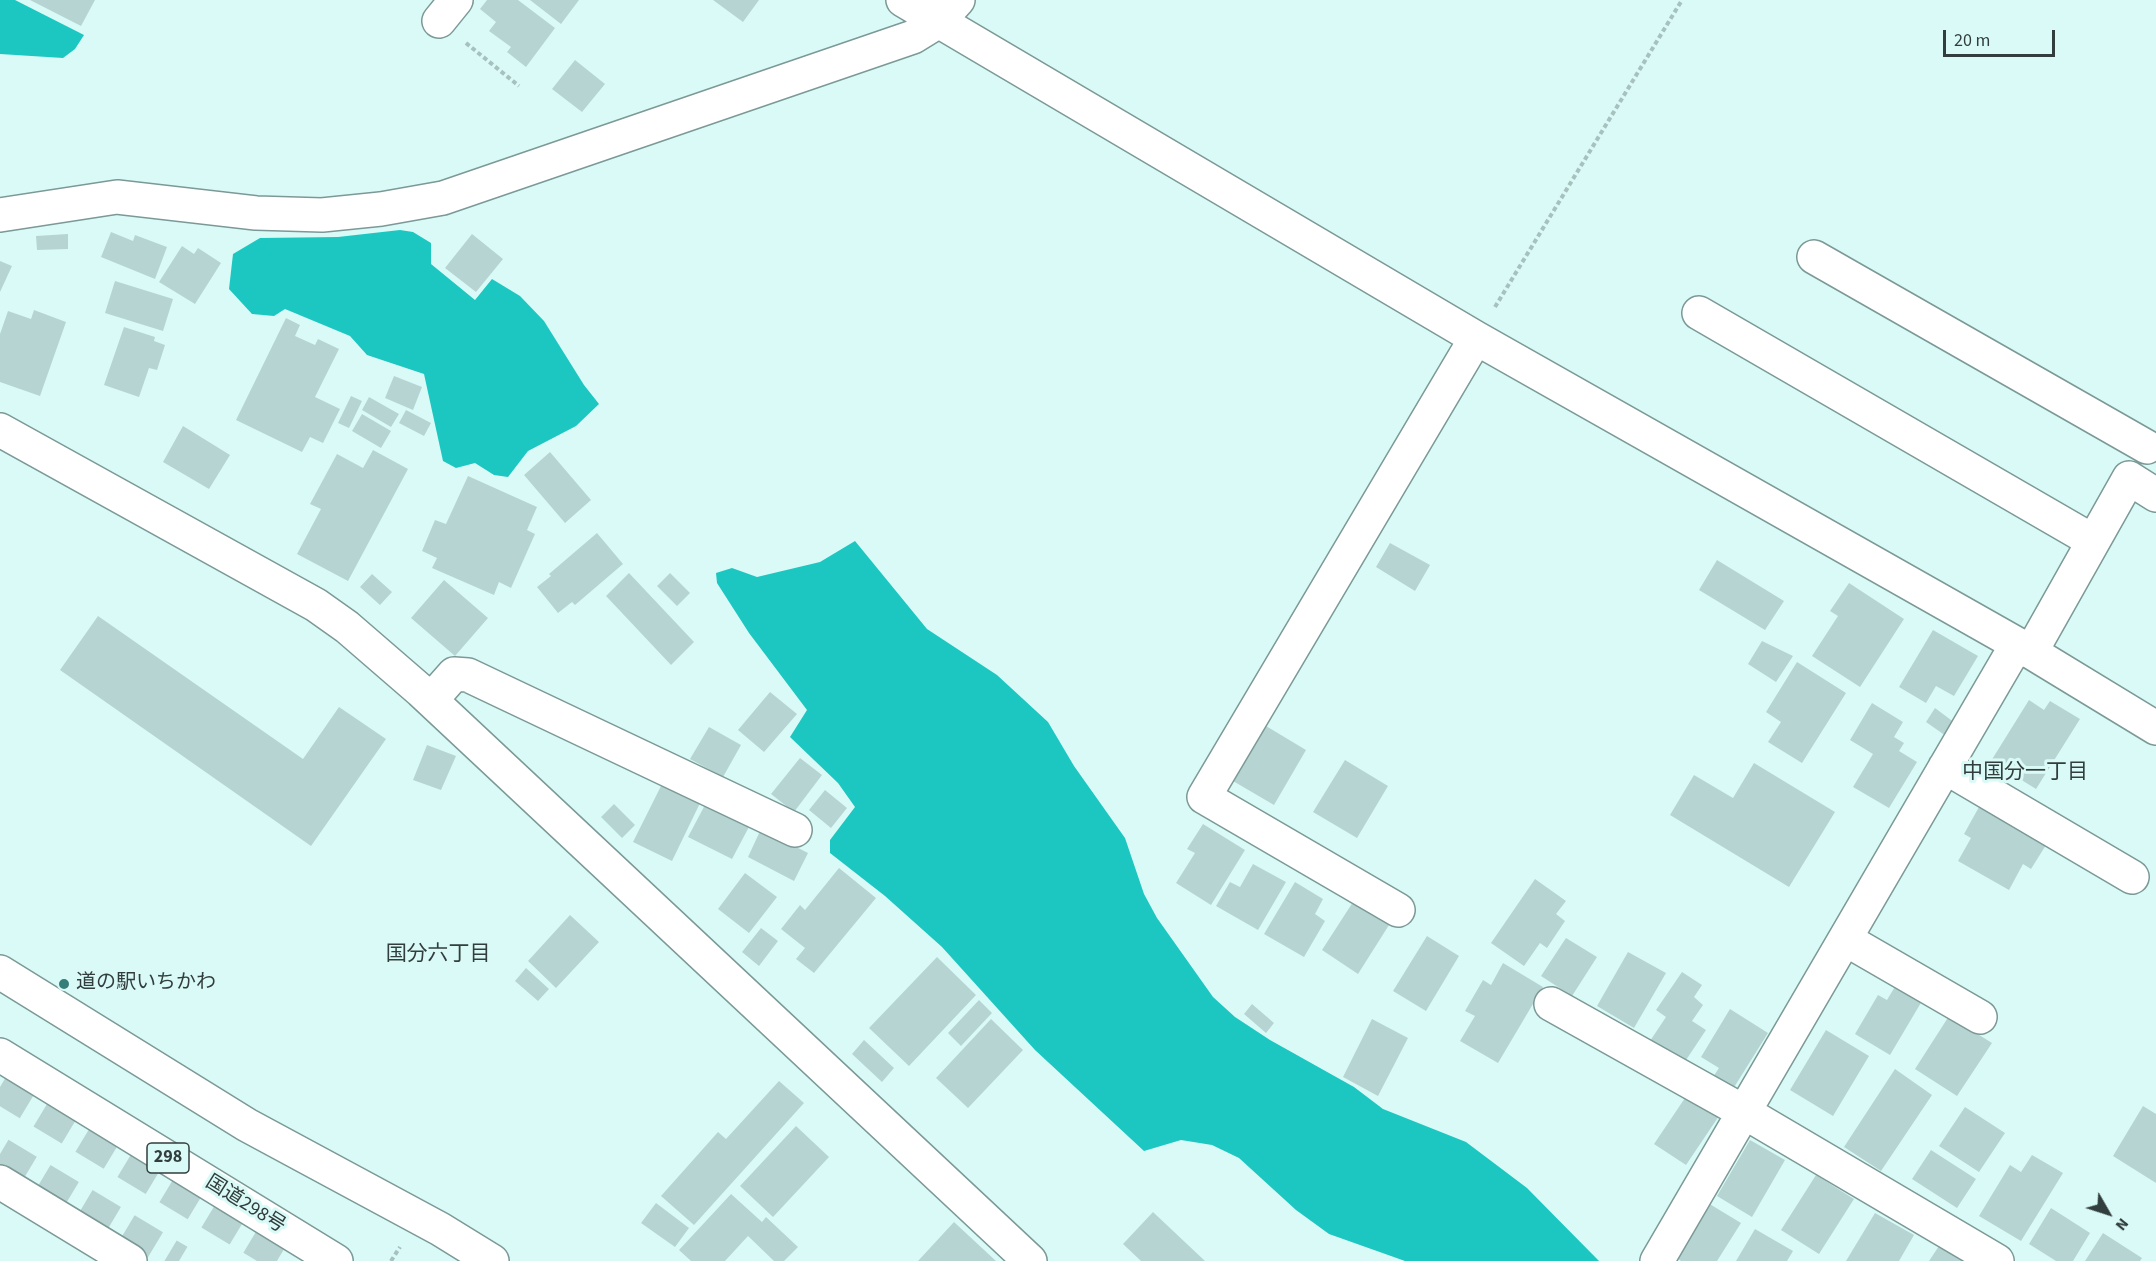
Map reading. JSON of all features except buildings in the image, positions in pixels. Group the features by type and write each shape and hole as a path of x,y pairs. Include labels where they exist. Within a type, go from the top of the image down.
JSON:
{"main road":[{"path":"903,0 948,11 1476,338 2024,648 2156,728"},
{"path":"0,215 117,197 256,213 322,215 381,209 443,198 913,37 948,11"},
{"path":"1658,1261 1945,768 2093,542 2142,487 2151,440 1814,257"},
{"path":"1699,313 2093,542"},
{"path":"1398,910 1204,797 1476,338"},
{"path":"0,430 316,605 347,627 431,700 1030,1261"},
{"path":"431,700 454,674 468,675 795,830"},
{"path":"1945,768 2132,877"},
{"path":"1845,939 1980,1017"},
{"path":"0,972 247,1125 440,1228 492,1261"},
{"path":"1551,1004 1744,1112 1997,1261"},
{"name":"国道298号","path":"0,1055 336,1261"},
{"path":"0,1182 130,1261"}],"path":[{"path":"1476,338 1682,0"},
{"path":"391,1261 402,1244"}],"shaded area":[{"path":"0,0 15,0 84,35 75,49 63,58 0,54"},
{"path":"400,230 413,232 431,243 431,264 475,300 492,279 520,296 544,321 584,385 599,404 576,426 528,451 508,477 494,475 475,463 456,468 443,461 424,374 367,355 350,336 285,309 274,316 252,314 229,289 233,254 260,238 338,237"},
{"path":"855,541 927,629 997,675 1048,722 1074,766 1125,838 1144,894 1157,918 1213,997 1235,1017 1270,1040 1354,1087 1383,1109 1466,1142 1527,1188 1599,1261 1405,1261 1329,1234 1296,1210 1239,1158 1212,1145 1181,1140 1144,1151 1035,1050 942,947 885,896 830,853 830,840 855,807 838,783 790,737 807,710 749,633 717,583 716,573 732,568 757,577 820,562"}],"tunnel":[{"path":"0,1087 289,1261"},
{"path":"0,1154 179,1261"}],"place":[{"name":"道の駅いちかわ","path":"64,984"}],"district":[{"name":"中国分一丁目","path":"2025,773"},
{"name":"国分六丁目","path":"438,955"}]}
